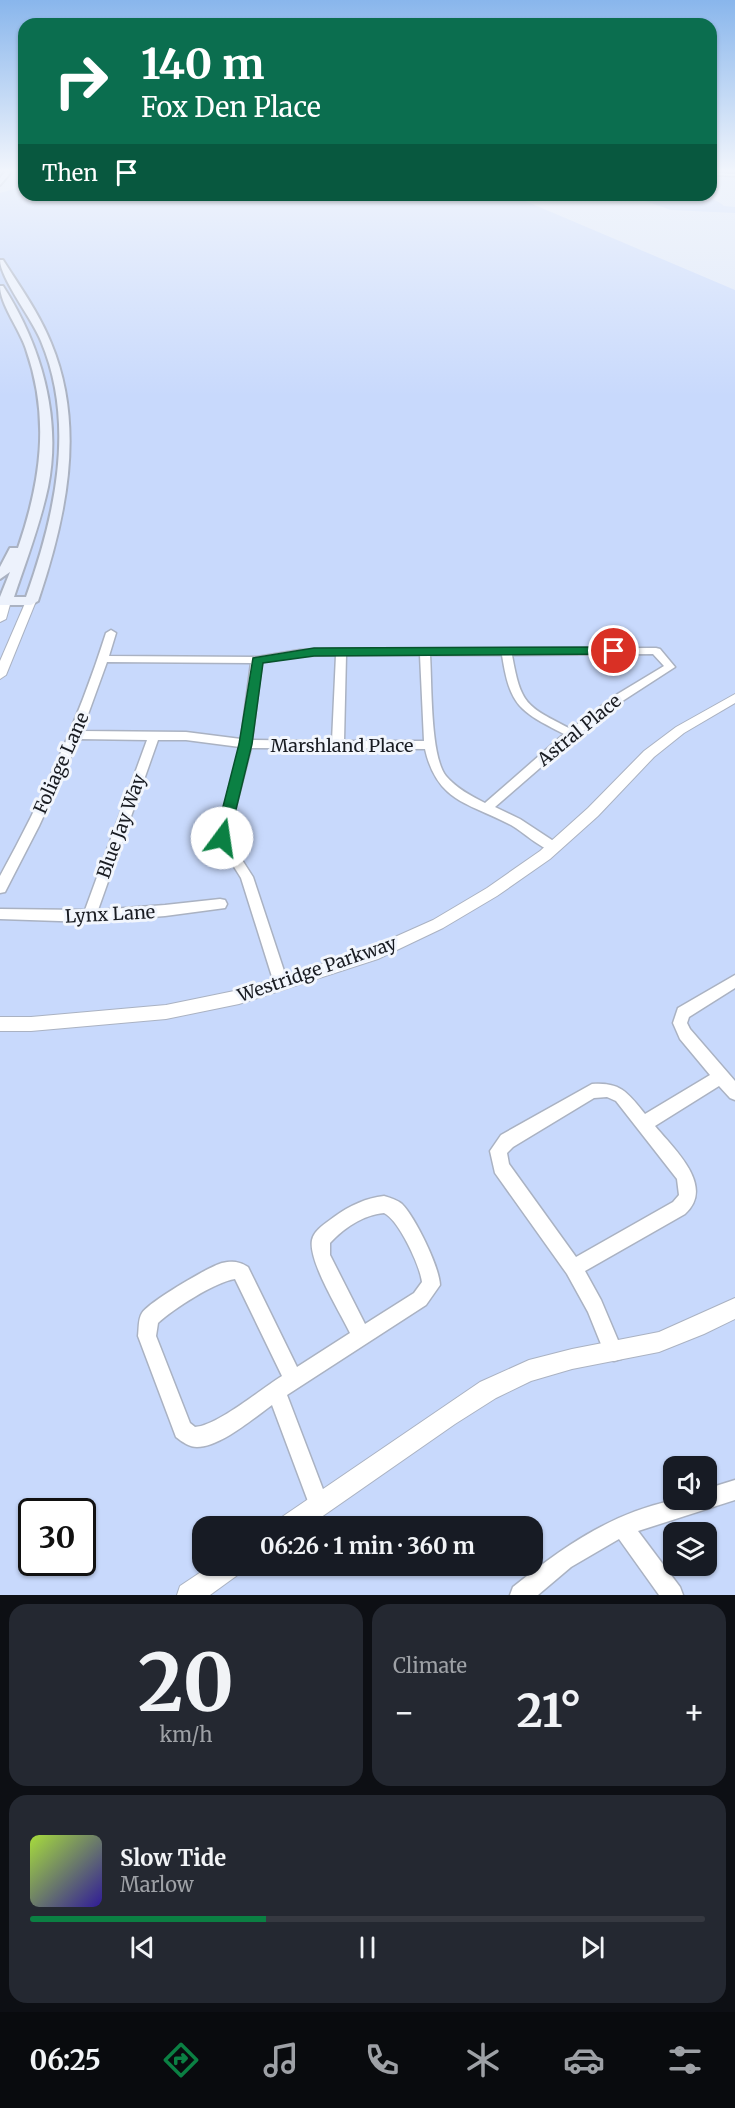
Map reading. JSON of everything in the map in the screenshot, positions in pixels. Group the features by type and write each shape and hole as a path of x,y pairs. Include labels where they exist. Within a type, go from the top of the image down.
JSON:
{"main road":[{"path":"0,262 44,335 58,375 62,400 64,431 61,493 50,543 33,596 4,596 27,537 44,477 46,420 44,392 31,343 19,318 0,288"},
{"path":"0,575 8,566 13,552 27,537"}],"street":[{"path":"0,619 4,596"},
{"path":"0,675 33,596"},
{"name":"Foliage Lane","path":"0,888 46,800 75,735 104,659 111,633"},
{"path":"104,659 258,660 300,653 341,651 506,651 515,695 522,706 570,733"},
{"path":"338,745 341,651"},
{"path":"424,651 429,745 440,777 468,800 516,822 554,847"},
{"name":"Astral Place","path":"486,809 570,733 618,697 670,667 656,651 506,651"},
{"path":"258,660 246,744 222,838 247,877 281,983"},
{"name":"Westridge Parkway","path":"0,1024 42,1024 166,1012 239,997 372,954 438,924 492,892 554,847 593,812 650,754 680,730 735,698"},
{"name":"Marshland Place","path":"75,735 210,737 246,744 429,745"},
{"name":"Blue Jay Way","path":"89,917 154,736"},
{"name":"Lynx Lane","path":"0,914 89,917 220,904"},
{"path":"735,981 683,1013 680,1023 685,1034 735,1093"},
{"path":"643,1124 721,1076"},
{"path":"573,1268 687,1202 688,1184 683,1173 621,1096 600,1089 592,1091 507,1141 498,1151 501,1167 573,1268 595,1306 614,1352"},
{"path":"293,1380 245,1278 237,1270 222,1272 161,1308 149,1318 147,1336 183,1430 196,1437 210,1434 420,1299 431,1285 429,1267 397,1211 386,1204 371,1205 333,1228 321,1240 321,1256 362,1336"},
{"path":"303,1516 488,1390 530,1371 572,1359 659,1342 697,1327 735,1308"},
{"path":"276,1391 319,1505"},
{"path":"717,1496 735,1490"},
{"path":"521,1595 564,1560 622,1526 673,1510"},
{"path":"622,1526 672,1595"},
{"path":"189,1595 217,1576"}],"shaded area":[{"path":"0,246 632,246 735,290 735,1595 0,1595"}],"route":[{"path":"222,838 246,744 258,660 300,653 341,651 614,651"}]}
